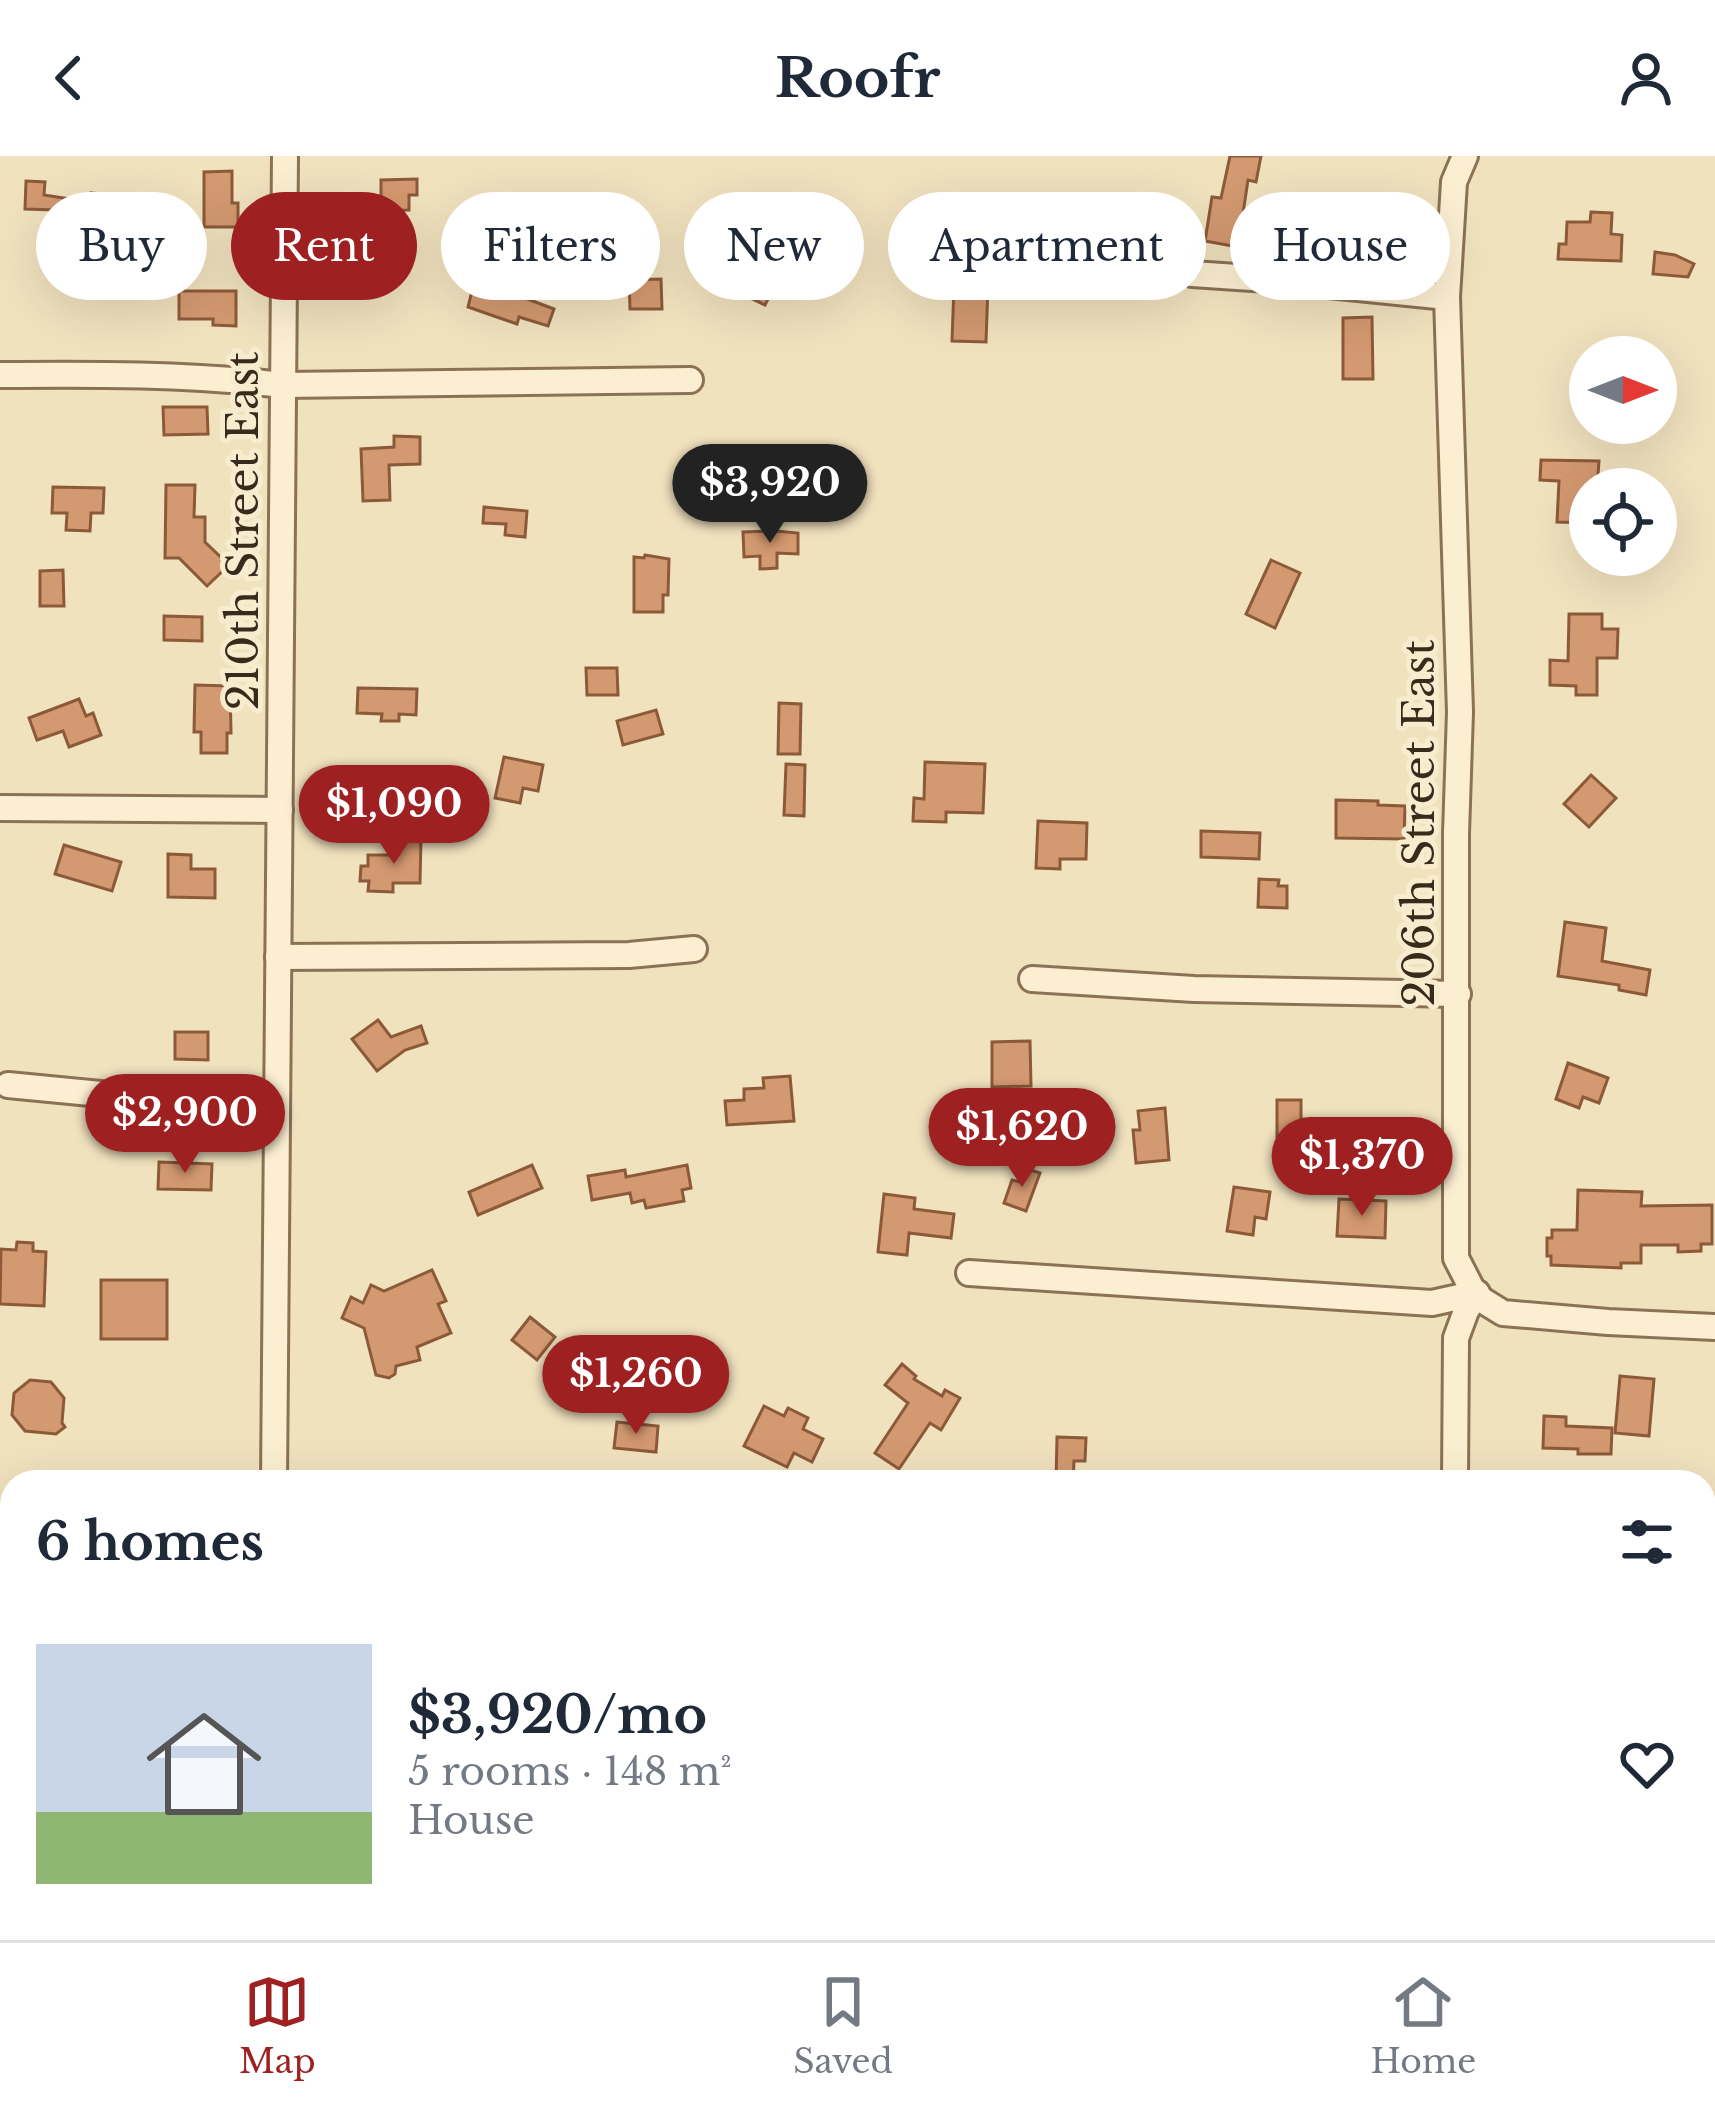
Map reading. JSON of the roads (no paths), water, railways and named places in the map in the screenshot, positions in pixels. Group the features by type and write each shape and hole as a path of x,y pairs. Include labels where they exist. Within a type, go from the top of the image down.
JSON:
{"street":[{"name":"210th Street East","path":"274,1470 285,156"},
{"name":"206th Street East","path":"1450,248 1454,182 1465,156"},
{"name":"206th Street East","path":"1447,300 1460,712 1456,1258 1477,1293"},
{"path":"0,375 111,374 283,385 690,380"},
{"path":"0,808 280,810"},
{"path":"278,957 629,956 694,949"},
{"path":"1032,979 1194,989 1458,994"},
{"path":"8,1085 276,1111"},
{"path":"969,1273 1432,1303 1477,1293"},
{"path":"1477,1293 1503,1312 1715,1327"},
{"path":"1455,1470 1456,1339 1477,1293"}]}
